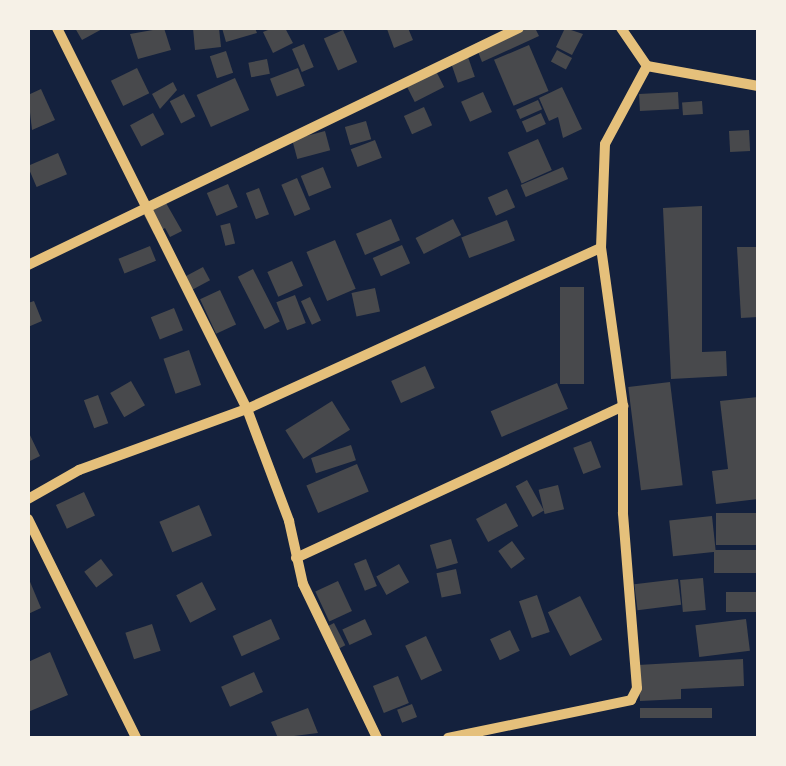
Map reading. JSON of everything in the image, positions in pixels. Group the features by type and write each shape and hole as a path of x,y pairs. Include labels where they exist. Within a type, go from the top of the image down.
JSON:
{"street":[{"path":"57,28 149,204 247,409 289,521 296,558 378,738"},
{"path":"28,265 519,28"},
{"path":"621,28 647,66 758,86"},
{"path":"448,738 635,695 623,406 601,248 605,144 647,66"},
{"path":"28,499 78,470 247,409 601,248"},
{"path":"296,558 623,406"},
{"path":"28,519 136,738"}],"building":[{"path":"75,28 104,28 82,40"},
{"path":"164,28 171,50 138,59 130,34"},
{"path":"193,28 219,28 221,47 195,50"},
{"path":"222,28 255,28 257,33 226,42"},
{"path":"285,28 293,43 273,53 263,32"},
{"path":"408,28 413,40 394,48 387,29"},
{"path":"512,28 535,28 539,36 482,62 475,44"},
{"path":"565,28 583,34 572,55 556,47"},
{"path":"343,30 357,62 338,71 324,39"},
{"path":"304,44 314,67 302,72 292,49"},
{"path":"529,45 549,91 514,106 494,60"},
{"path":"557,50 572,58 566,69 551,61"},
{"path":"226,51 233,73 217,78 210,56"},
{"path":"468,57 475,77 458,83 451,63"},
{"path":"267,59 270,74 251,77 248,63"},
{"path":"137,68 149,93 123,106 111,81"},
{"path":"298,68 305,86 277,96 270,79"},
{"path":"436,71 444,87 415,102 407,86"},
{"path":"235,78 249,110 211,127 197,95"},
{"path":"173,82 177,90 160,109 152,94"},
{"path":"562,87 582,129 563,138 558,117 549,121 539,98"},
{"path":"41,89 55,120 32,130 28,95"},
{"path":"483,92 492,112 470,122 461,102"},
{"path":"678,92 679,109 640,111 639,94"},
{"path":"184,94 195,116 181,124 170,101"},
{"path":"538,100 542,109 520,119 516,110"},
{"path":"702,101 703,114 683,115 682,102"},
{"path":"424,107 432,125 412,134 404,116"},
{"path":"153,113 164,134 141,146 130,125"},
{"path":"541,113 546,124 527,133 522,122"},
{"path":"366,121 371,139 350,145 345,127"},
{"path":"749,130 750,151 730,152 729,131"},
{"path":"325,131 330,150 297,159 292,140"},
{"path":"538,139 552,170 522,183 508,152"},
{"path":"375,140 382,158 358,167 351,149"},
{"path":"58,153 67,174 37,187 28,166"},
{"path":"323,167 331,187 309,196 301,176"},
{"path":"563,167 568,179 526,197 521,185"},
{"path":"297,178 310,209 295,216 281,185"},
{"path":"228,184 238,207 217,216 207,193"},
{"path":"259,188 269,214 256,219 246,193"},
{"path":"507,189 515,207 496,216 488,198"},
{"path":"166,203 182,231 170,237 165,228 154,234 144,215"},
{"path":"702,206 702,352 726,351 727,376 671,379 663,208"},
{"path":"391,219 400,240 365,255 356,234"},
{"path":"453,219 461,235 424,254 416,238"},
{"path":"507,220 515,241 469,258 461,238"},
{"path":"230,223 235,243 225,246 220,225"},
{"path":"335,240 356,289 327,301 306,252"},
{"path":"402,245 410,263 381,276 373,258"},
{"path":"150,246 156,261 124,274 118,259"},
{"path":"737,247 758,247 758,317 741,318"},
{"path":"292,261 303,286 278,297 267,272"},
{"path":"203,267 210,280 188,292 181,279"},
{"path":"253,269 280,322 265,329 238,277"},
{"path":"560,287 584,287 584,384 560,384"},
{"path":"375,288 380,311 357,316 352,293"},
{"path":"220,290 236,324 216,334 200,299"},
{"path":"295,295 306,323 287,330 276,302"},
{"path":"310,297 321,321 312,325 301,301"},
{"path":"34,301 42,321 28,327 28,303"},
{"path":"174,308 183,330 160,340 151,317"},
{"path":"189,350 201,385 176,394 163,359"},
{"path":"425,366 435,388 401,403 391,381"},
{"path":"131,381 145,405 124,417 110,393"},
{"path":"670,382 683,485 641,490 628,387"},
{"path":"557,383 568,409 502,437 491,411"},
{"path":"98,395 108,423 94,428 84,400"},
{"path":"758,397 758,499 716,504 712,471 728,469 720,401"},
{"path":"332,401 350,430 303,459 285,430"},
{"path":"28,431 40,456 28,462"},
{"path":"591,441 601,467 583,474 573,448"},
{"path":"351,445 356,460 316,473 311,458"},
{"path":"357,464 369,492 318,513 306,485"},
{"path":"527,480 544,511 533,517 516,486"},
{"path":"558,485 564,509 545,514 539,490"},
{"path":"84,492 95,516 67,529 56,505"},
{"path":"506,503 518,526 488,542 476,519"},
{"path":"199,505 212,535 172,552 159,522"},
{"path":"716,513 758,513 758,545 716,545"},
{"path":"712,516 716,552 673,556 669,520"},
{"path":"451,539 458,563 437,569 430,545"},
{"path":"512,541 525,559 511,569 498,551"},
{"path":"714,550 758,550 758,573 714,573"},
{"path":"101,559 113,575 96,588 84,572"},
{"path":"366,559 377,586 365,591 354,564"},
{"path":"399,564 409,582 386,595 376,577"},
{"path":"456,569 461,593 442,598 436,573"},
{"path":"28,577 41,608 28,614"},
{"path":"703,578 706,610 683,612 680,580"},
{"path":"678,579 681,605 637,610 634,584"},
{"path":"338,581 352,611 329,621 315,592"},
{"path":"202,582 216,610 190,623 176,595"},
{"path":"726,592 758,592 758,612 726,612"},
{"path":"537,595 550,632 532,638 519,601"},
{"path":"580,596 602,640 570,656 548,612"},
{"path":"271,619 280,639 242,656 233,636"},
{"path":"365,619 372,634 350,645 342,630"},
{"path":"746,619 750,651 699,657 695,625"},
{"path":"334,623 345,645 334,651 322,629"},
{"path":"152,624 161,651 134,659 125,633"},
{"path":"510,630 520,651 500,660 490,639"},
{"path":"426,636 442,670 421,680 405,646"},
{"path":"50,652 68,695 28,712 28,662"},
{"path":"743,659 744,686 681,689 681,699 640,701 638,665"},
{"path":"254,672 263,692 230,707 221,687"},
{"path":"398,676 409,703 384,713 373,686"},
{"path":"412,704 417,717 402,723 397,710"},
{"path":"308,708 318,733 278,738 271,722"},
{"path":"640,708 712,708 712,718 640,718"}]}
